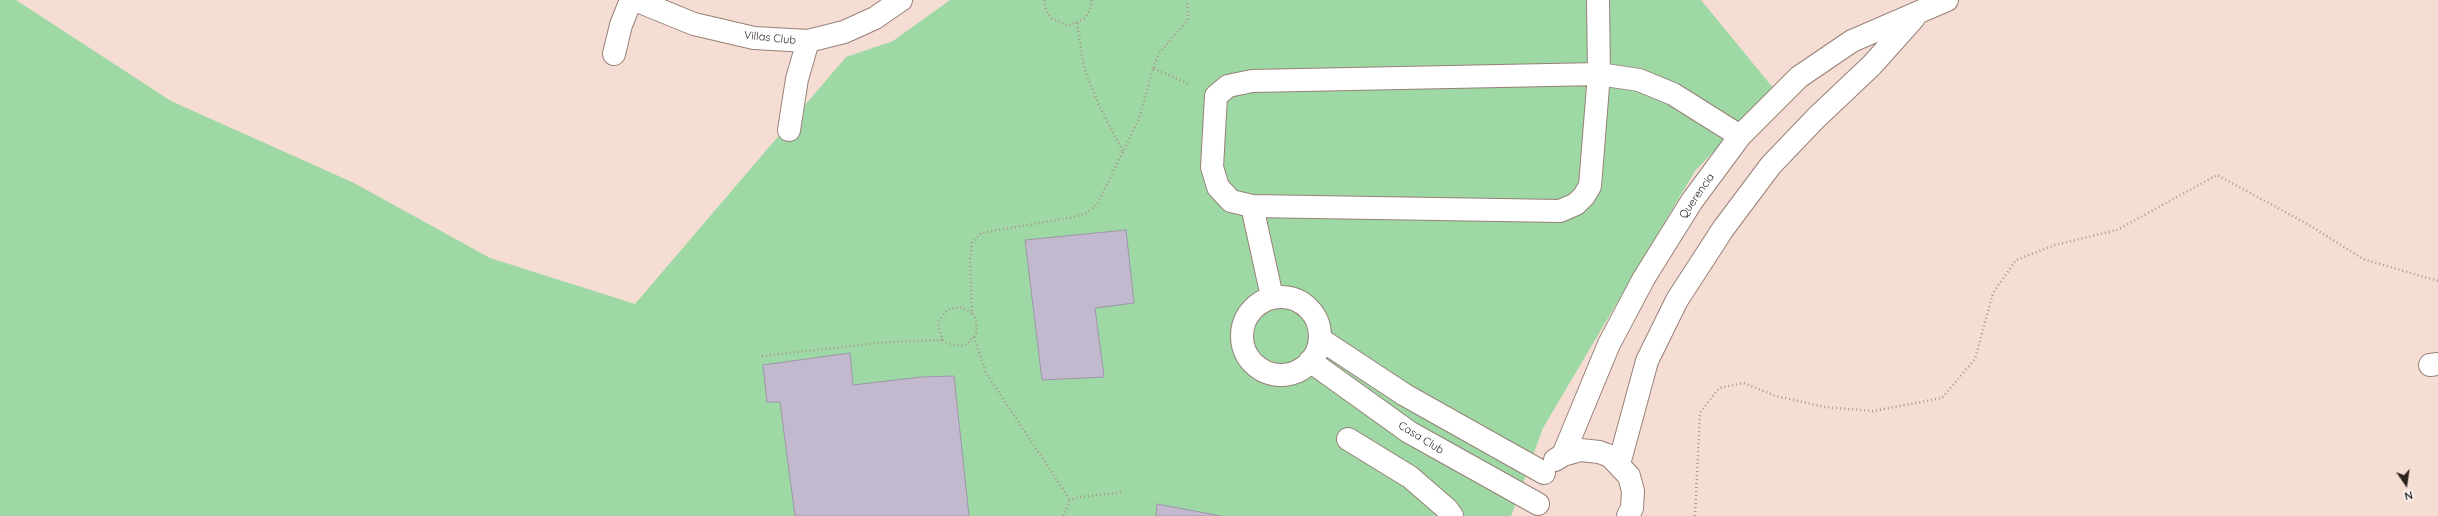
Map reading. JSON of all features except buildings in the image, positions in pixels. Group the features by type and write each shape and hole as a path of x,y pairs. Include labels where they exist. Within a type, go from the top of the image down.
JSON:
{"street":[{"path":"614,54 621,25 631,0"},
{"name":"Villas Club","path":"635,0 694,24 754,38 808,41 844,32 875,18 901,0"},
{"path":"1598,0 1599,74 1590,186 1584,196 1576,204 1560,211 1252,206 1231,201 1218,187 1212,167 1216,96 1228,86 1252,80 1599,74 1639,80 1673,94 1740,136"},
{"name":"Querencia","path":"1563,455 1609,344 1644,278 1692,201 1740,136 1799,77 1852,42 1917,15 1948,0"},
{"name":"Querencia","path":"1619,464 1647,361 1677,300 1723,229 1771,165 1816,118 1872,65 1917,15"},
{"path":"788,130 797,79 808,41"},
{"path":"1252,206 1272,298"},
{"path":"1284,297 1296,300 1306,307 1314,316 1320,339 1317,351 1310,361 1301,369 1290,373 1277,374 1266,371 1255,365 1247,356 1242,332 1245,321 1260,302 1272,298 1284,297"},
{"path":"1320,339 1405,394 1544,473"},
{"name":"Casa Club","path":"1310,361 1409,432 1540,510"},
{"path":"1348,439 1410,477 1448,509 1452,516"},
{"path":"1540,510 1538,488 1544,473 1552,463 1563,455 1581,450 1599,452 1619,464 1629,476 1633,491 1632,508 1628,516"}],"path":[{"path":"1044,0 1046,10 1051,18 1068,26 1085,18 1090,10 1092,0"},
{"path":"972,313 960,306 947,310 939,321 938,328 943,340 949,344 963,346 974,337 978,325 972,313 970,260 972,243 981,232 1074,217 1086,213 1097,205 1139,119 1153,68 1160,52 1188,20 1187,0"},
{"path":"1077,23 1084,68 1098,103 1123,153"},
{"path":"1153,68 1216,96"},
{"path":"1695,516 1700,413 1719,388 1744,383 1776,396 1825,407 1873,411 1942,398 1975,359 1993,293 2016,260 2055,245 2117,230 2217,175 2309,225 2363,259 2438,281"},
{"path":"974,337 986,373 1070,500"},
{"path":"762,356 887,342 943,340"},
{"path":"1063,516 1070,500 1080,497 1124,492"}],"green space":[{"path":"0,0 16,0 171,101 354,183 490,258 635,304 846,57 893,41 950,0 1701,0 1774,89 1695,171 1543,428 1511,516 0,516"}]}
